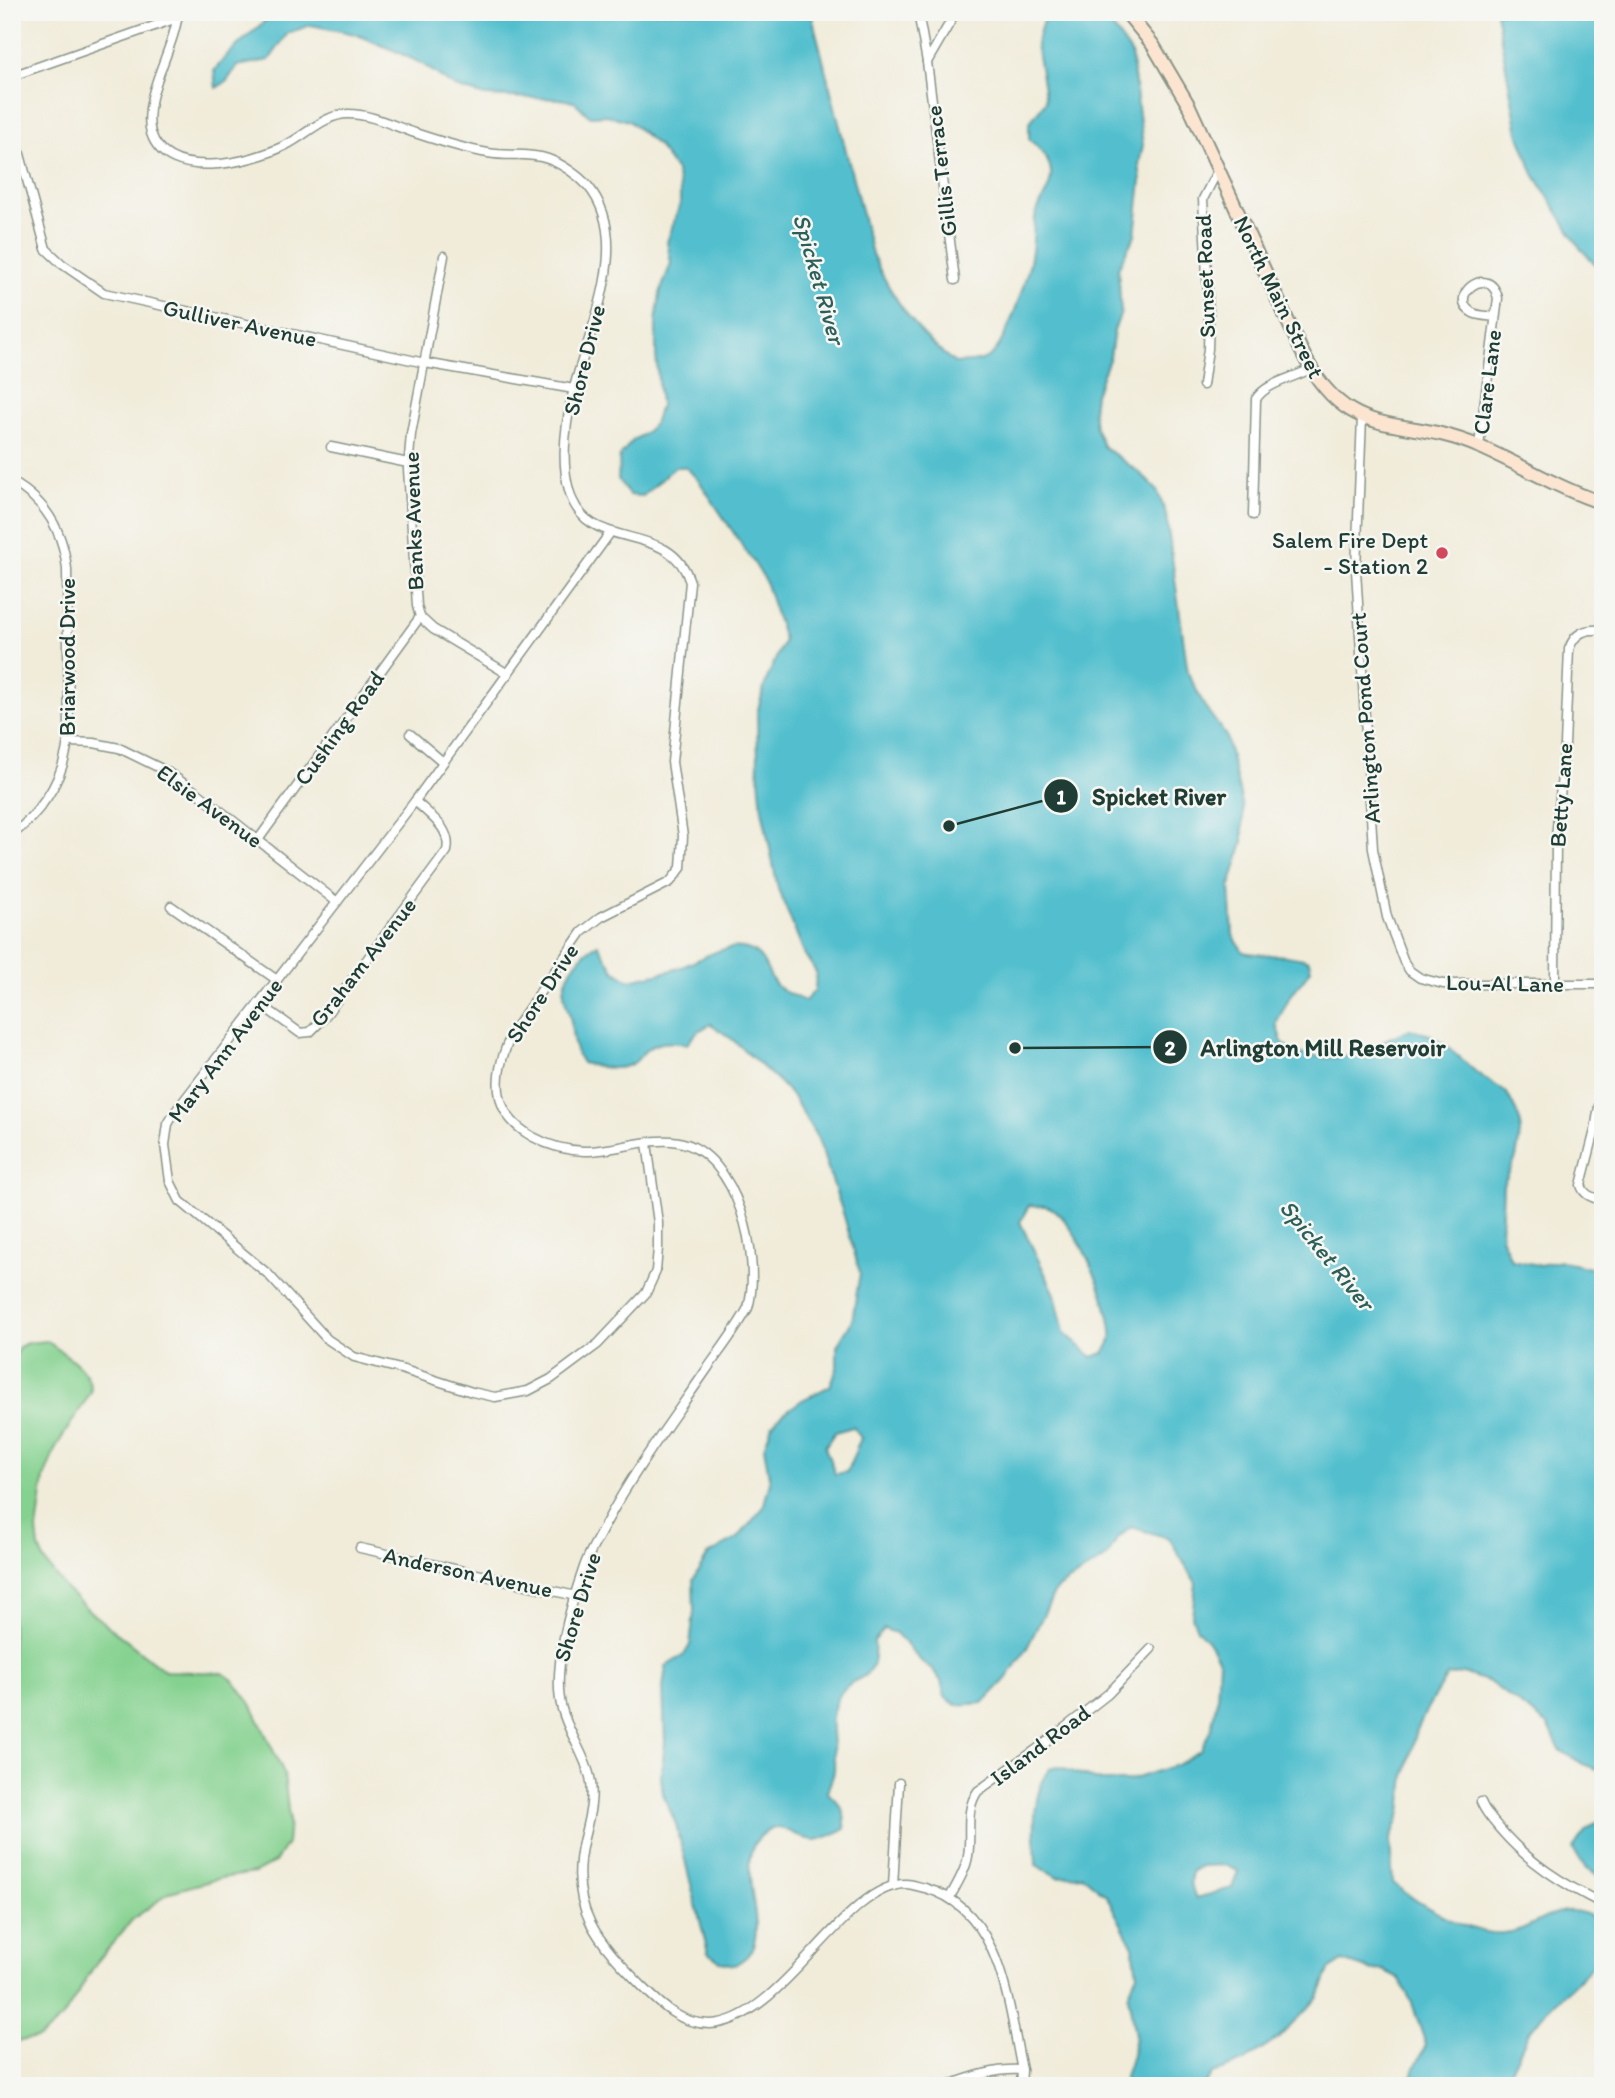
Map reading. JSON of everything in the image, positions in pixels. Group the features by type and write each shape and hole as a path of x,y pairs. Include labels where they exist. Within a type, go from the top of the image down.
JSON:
{"street":[{"name":"Gillis Terrace","path":"918,12 955,280"},
{"path":"927,62 956,12"},
{"name":"North Main Street","path":"1126,12 1153,45 1172,75 1310,369 1327,392 1340,405 1362,417 1479,446 1547,481 1603,503"},
{"path":"12,76 177,15"},
{"name":"Shore Drive","path":"177,15 172,41 156,86 149,121 155,142 172,159 182,163 205,164 239,160 284,146 323,122 345,114 368,117 423,136 490,154 548,159 569,170 587,185 600,204 607,227 606,274 574,389 568,421 565,456 569,490 578,511 594,525 610,533 651,542 672,553 686,571 690,582 672,762 683,836 683,860 678,873 670,882 601,917 582,932 513,1031 504,1053 499,1091 502,1104 510,1117 524,1131 547,1143 584,1151 666,1140 690,1145 705,1154 723,1174 736,1199 746,1231 752,1275 751,1298 743,1317 622,1495 585,1564 558,1666 557,1689 562,1712 590,1776 592,1798 578,1866 579,1890 591,1924 610,1955 667,2010 687,2021 711,2024 735,2018 774,1991 864,1903 893,1886"},
{"name":"Gulliver Avenue","path":"12,125 46,249 62,264 104,293 425,363 574,389"},
{"name":"Sunset Road","path":"1203,385 1209,314 1203,199 1218,170"},
{"name":"Banks Avenue","path":"444,256 408,463 416,596 420,617 433,629 508,674"},
{"name":"Clare Lane","path":"1479,446 1498,298 1490,284 1479,282 1469,287 1464,297 1467,307 1475,314 1495,317"},
{"path":"1253,515 1256,400 1262,390 1310,369"},
{"name":"Arlington Pond Court","path":"1362,417 1356,570 1370,814 1379,883 1387,917 1399,951 1410,971"},
{"path":"331,447 408,463"},
{"name":"Briarwood Drive","path":"12,482 45,509 59,531 64,548 67,569 68,742 59,776 48,797 26,824 12,835"},
{"name":"Mary Ann Avenue","path":"610,533 415,801 168,1124 165,1145 170,1181 180,1201 268,1274 327,1339 354,1357 472,1392 495,1396 528,1391 551,1379 583,1356 635,1307 646,1293 656,1271 658,1223 647,1143"},
{"name":"Cushing Road","path":"258,840 420,617"},
{"name":"Betty Lane","path":"1555,984 1556,838 1565,745 1569,649 1573,638 1581,631 1603,630"},
{"path":"410,734 443,762"},
{"name":"Elsie Avenue","path":"68,742 119,748 153,763 199,794 337,902"},
{"name":"Graham Avenue","path":"259,1003 300,1033 306,1034 315,1028 444,856 448,842 443,829 415,801"},
{"path":"171,906 277,980"},
{"name":"Lou-Al Lane","path":"1410,971 1419,978 1443,984 1603,984"},
{"path":"1603,1083 1581,1185 1588,1196 1603,1200"},
{"name":"Anderson Avenue","path":"360,1548 576,1596"},
{"name":"Island Road","path":"950,1897 968,1858 969,1811 972,1799 978,1791 1108,1694 1151,1649"},
{"path":"900,1783 893,1886 907,1884 950,1897 979,1924 996,1957 1022,2070 1021,2086"},
{"path":"1483,1806 1515,1846 1541,1869 1603,1904"},
{"path":"946,2086 988,2073 1022,2070"}],"green space":[{"path":"47,1341 82,1369 87,1375 91,1392 56,1447 44,1478 37,1530 39,1548 45,1562 66,1589 94,1615 165,1671 223,1673 234,1681 251,1704 284,1773 289,1819 287,1844 275,1862 255,1873 221,1878 170,1892 132,1920 96,1963 63,2017 39,2038 12,2042 12,1364 19,1347 27,1343"}],"water":[{"path":"266,12 811,12 872,254 906,314 941,352 955,363 983,359 997,348 1004,337 1027,274 1035,218 1051,179 1047,159 1029,139 1029,123 1046,101 1036,44 1045,14 1102,12 1131,53 1143,145 1139,164 1141,181 1135,235 1118,268 1121,313 1114,330 1110,357 1095,394 1093,411 1095,427 1103,446 1140,473 1157,490 1166,514 1188,673 1205,707 1226,736 1243,807 1243,842 1230,887 1233,935 1243,952 1309,961 1311,970 1290,996 1276,1024 1282,1042 1295,1053 1327,1058 1354,1056 1371,1051 1387,1039 1410,1029 1430,1035 1447,1046 1477,1073 1507,1093 1521,1124 1516,1158 1503,1185 1501,1236 1511,1260 1539,1265 1561,1261 1603,1271 1603,1766 1596,1769 1560,1750 1548,1725 1489,1682 1463,1673 1447,1676 1417,1730 1405,1775 1401,1813 1390,1841 1393,1883 1415,1900 1460,1924 1490,1933 1503,1933 1569,1911 1580,1912 1600,1922 1604,1937 1599,1960 1547,2010 1528,2034 1508,2076 1494,2086 1406,2086 1426,2045 1412,2003 1399,1978 1383,1970 1373,1971 1343,1961 1329,1970 1318,1998 1279,2038 1245,2061 1212,2074 1204,2086 1122,2086 1135,2035 1128,1996 1137,1973 1133,1947 1106,1895 1082,1875 1058,1877 1036,1865 1035,1827 1036,1803 1049,1769 1058,1767 1101,1781 1128,1781 1179,1764 1201,1750 1211,1729 1217,1700 1219,1660 1197,1629 1192,1616 1196,1583 1169,1538 1131,1527 1117,1539 1107,1557 1056,1589 1027,1648 1006,1679 983,1703 956,1705 945,1697 941,1681 932,1669 922,1662 896,1633 884,1629 874,1641 874,1656 868,1673 843,1690 832,1717 834,1771 827,1792 841,1808 845,1829 809,1840 775,1828 756,1841 750,1855 749,1871 756,1925 755,1941 748,1955 735,1965 721,1962 708,1953 676,1824 663,1794 663,1687 666,1666 684,1655 690,1645 694,1611 693,1580 708,1555 738,1538 763,1508 770,1482 764,1447 772,1426 780,1416 802,1400 830,1386 837,1369 837,1346 852,1321 860,1273 818,1139 793,1097 779,1082 733,1040 711,1024 697,1032 687,1044 670,1042 654,1045 627,1066 610,1068 582,1063 574,1044 564,990 576,963 598,944 614,970 629,980 676,969 723,950 742,948 757,954 774,982 787,993 805,1001 815,990 816,972 805,955 778,889 762,809 758,767 757,713 766,681 784,640 764,578 699,481 686,467 675,467 643,496 629,495 618,479 620,456 633,440 654,424 660,406 656,322 660,293 671,263 667,242 680,204 680,190 676,171 658,146 629,121 607,115 589,116 575,102 485,96 455,87 421,63 355,34 311,25 288,33 269,60 237,66 227,81 216,88 214,71 227,55 267,19","holes":["1029,1205 1051,1208 1061,1216 1082,1247 1107,1308 1111,1340 1104,1353 1092,1357 1064,1332 1055,1294 1020,1222","853,1427 861,1438 847,1472 835,1474 825,1447 835,1432","1226,1865 1238,1871 1232,1888 1196,1898 1190,1883 1192,1871 1202,1866"]},
{"path":"1496,12 1603,12 1603,409 1594,377 1602,291 1597,266 1580,248 1534,174 1518,133"},
{"path":"1603,1818 1603,1878 1586,1869 1573,1849 1586,1830"}],"place":[{"name":"Salem Fire Dept - Station 2","path":"1442,553"},
{"name":"Spicket River","path":"949,826"},
{"name":"Arlington Mill Reservoir","path":"1015,1048"}]}
